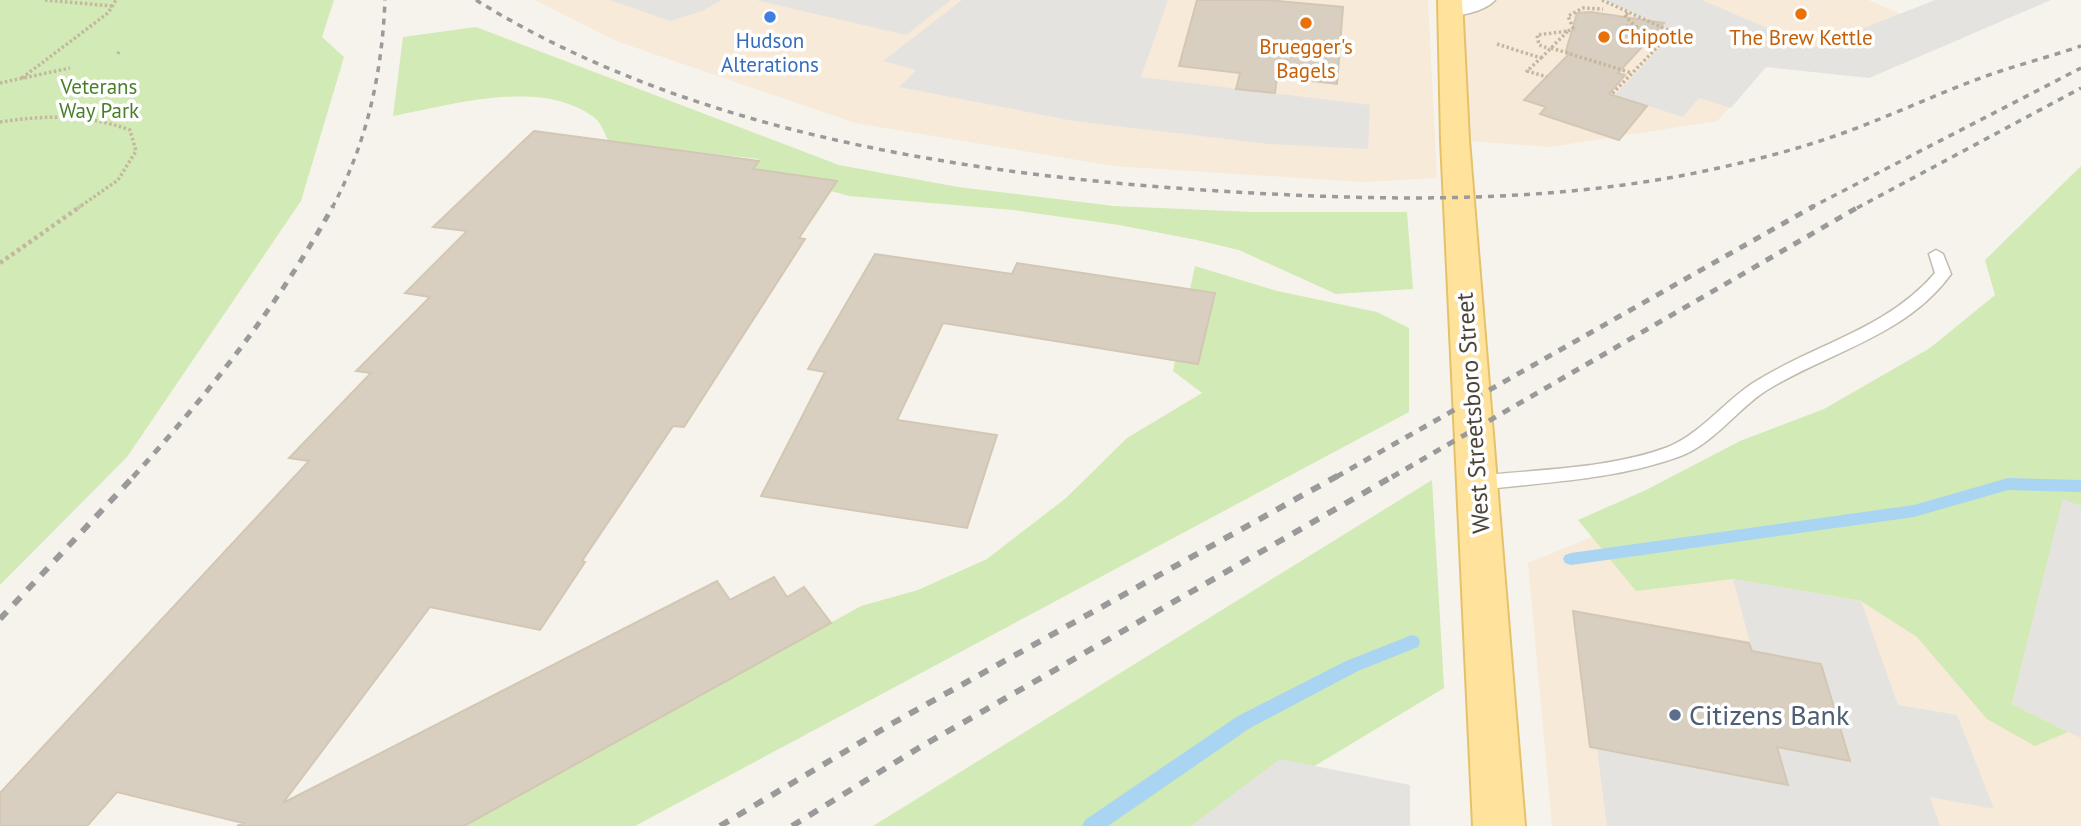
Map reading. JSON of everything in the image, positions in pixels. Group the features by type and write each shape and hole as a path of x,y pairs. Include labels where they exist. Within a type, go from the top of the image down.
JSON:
{"main road":[{"name":"West Streetsboro Street","path":"1461,3 1455,140 1499,826"}],"lane":[{"path":"1478,483 1637,463 1677,451 1700,436 1742,398 1900,314 1933,289 1943,274 1936,254"}],"path":[{"path":"45,0 112,6"},
{"path":"22,78 108,13 116,0"},
{"path":"1602,0 1672,32 1611,95"},
{"path":"1546,77 1527,71 1573,28 1568,16 1573,11 1603,9"},
{"path":"1631,13 1624,15 1636,27"},
{"path":"1625,26 1667,37"},
{"path":"1568,31 1537,35 1539,45 1632,73"},
{"path":"1497,44 1541,58"},
{"path":"0,83 70,68"},
{"path":"0,122 53,115 100,118 130,130 136,151 118,180 0,264"}],"shaded area":[{"path":"535,0 1428,0 1437,178 1363,182 1114,166 855,123 616,41"},
{"path":"610,0 722,0 702,11 670,21"},
{"path":"756,0 951,0 906,35"},
{"path":"962,0 1168,0 1141,77 1370,105 1368,149 1269,144 1074,121 899,87 916,70 883,61"},
{"path":"1483,0 1868,0 1961,39 1869,78 1766,67 1717,121 1550,147 1455,140 1451,10"},
{"path":"1605,0 1702,0 1813,48 1935,0 2051,0 1869,78 1766,67 1731,108 1699,98 1683,117 1615,95 1675,32"},
{"path":"1884,419 2081,450 2081,826 1552,826 1528,563"},
{"path":"2063,499 2081,506 2081,738 2012,704"},
{"path":"1733,579 1861,601 1898,705 1957,715 1994,809 1930,797 1940,826 1607,826 1597,749 1788,785"},
{"path":"1280,759 1410,785 1410,826 1191,826"}],"green space":[{"name":"Veterans Way Park","path":"0,0 334,0 322,37 344,57 301,201 127,457 0,585"},
{"path":"476,27 839,165 958,187 1114,206 1251,212 1407,212 1413,289 1336,294 1239,250 1197,240 1119,225 1013,210 849,196 753,169 759,159 609,142 595,118 574,106 550,99 524,96 469,101 393,116 403,37"},
{"path":"2081,166 2081,506 2063,500 2012,704 2068,732 2035,746 1987,719 1917,637 1861,601 1733,579 1636,591 1578,520 1646,490 1740,441 1824,409 1930,348 1995,295 1985,260"},
{"path":"1195,266 1277,291 1377,312 1409,328 1409,412 635,826 464,826 861,606 918,590 987,559 1066,498 1127,438 1202,393 1173,371"},
{"path":"1432,480 1444,688 1215,826 873,826"}],"building":[{"path":"1197,0 1267,0 1343,7 1337,84 1277,77 1275,93 1236,89 1240,73 1179,66"},
{"path":"1591,12 1664,23 1618,73 1625,75 1609,94 1647,106 1619,140 1540,114 1546,107 1524,100 1570,53 1566,51 1577,13"},
{"path":"534,131 759,161 753,169 837,181 799,238 805,239 684,427 673,426 582,561 585,562 540,630 430,607 283,803 717,581 730,600 774,577 787,597 804,587 831,623 464,826 237,826 243,823 117,792 87,826 0,826 0,793 309,461 289,458 371,373 356,371 430,297 405,293 467,231 433,227"},
{"path":"875,254 1012,274 1017,263 1215,293 1198,364 943,323 897,420 997,435 967,528 761,496 825,372 808,369"},
{"path":"1573,611 1749,643 1752,651 1821,664 1850,761 1777,747 1788,785 1590,747"}],"waterway":[{"path":"1571,559 1914,511 2008,484 2081,486"},
{"path":"1092,826 1244,722 1352,666 1412,642"}],"railway":[{"path":"333,206 355,158 370,107 380,55 385,0"},
{"path":"476,0 563,48 655,87 752,118 851,143 952,162 1054,176 1253,193 1361,197 1524,195 1632,184 1706,171 1826,139 1986,76 2081,46"},
{"path":"1810,208 2081,68"},
{"path":"1857,208 2081,88"},
{"path":"133,477 241,348 289,279 333,206"},
{"path":"1336,477 1814,206"},
{"path":"1392,477 1860,206"},
{"path":"0,619 135,475"},
{"path":"720,826 893,723 1339,475"},
{"path":"792,826 917,749 1395,475"}],"place":[{"name":"The Brew Kettle","path":"1801,14"},
{"name":"Hudson Alterations","path":"770,17"},
{"name":"Bruegger's Bagels","path":"1306,23"},
{"name":"Chipotle","path":"1604,37"},
{"name":"Citizens Bank","path":"1675,715"}]}
